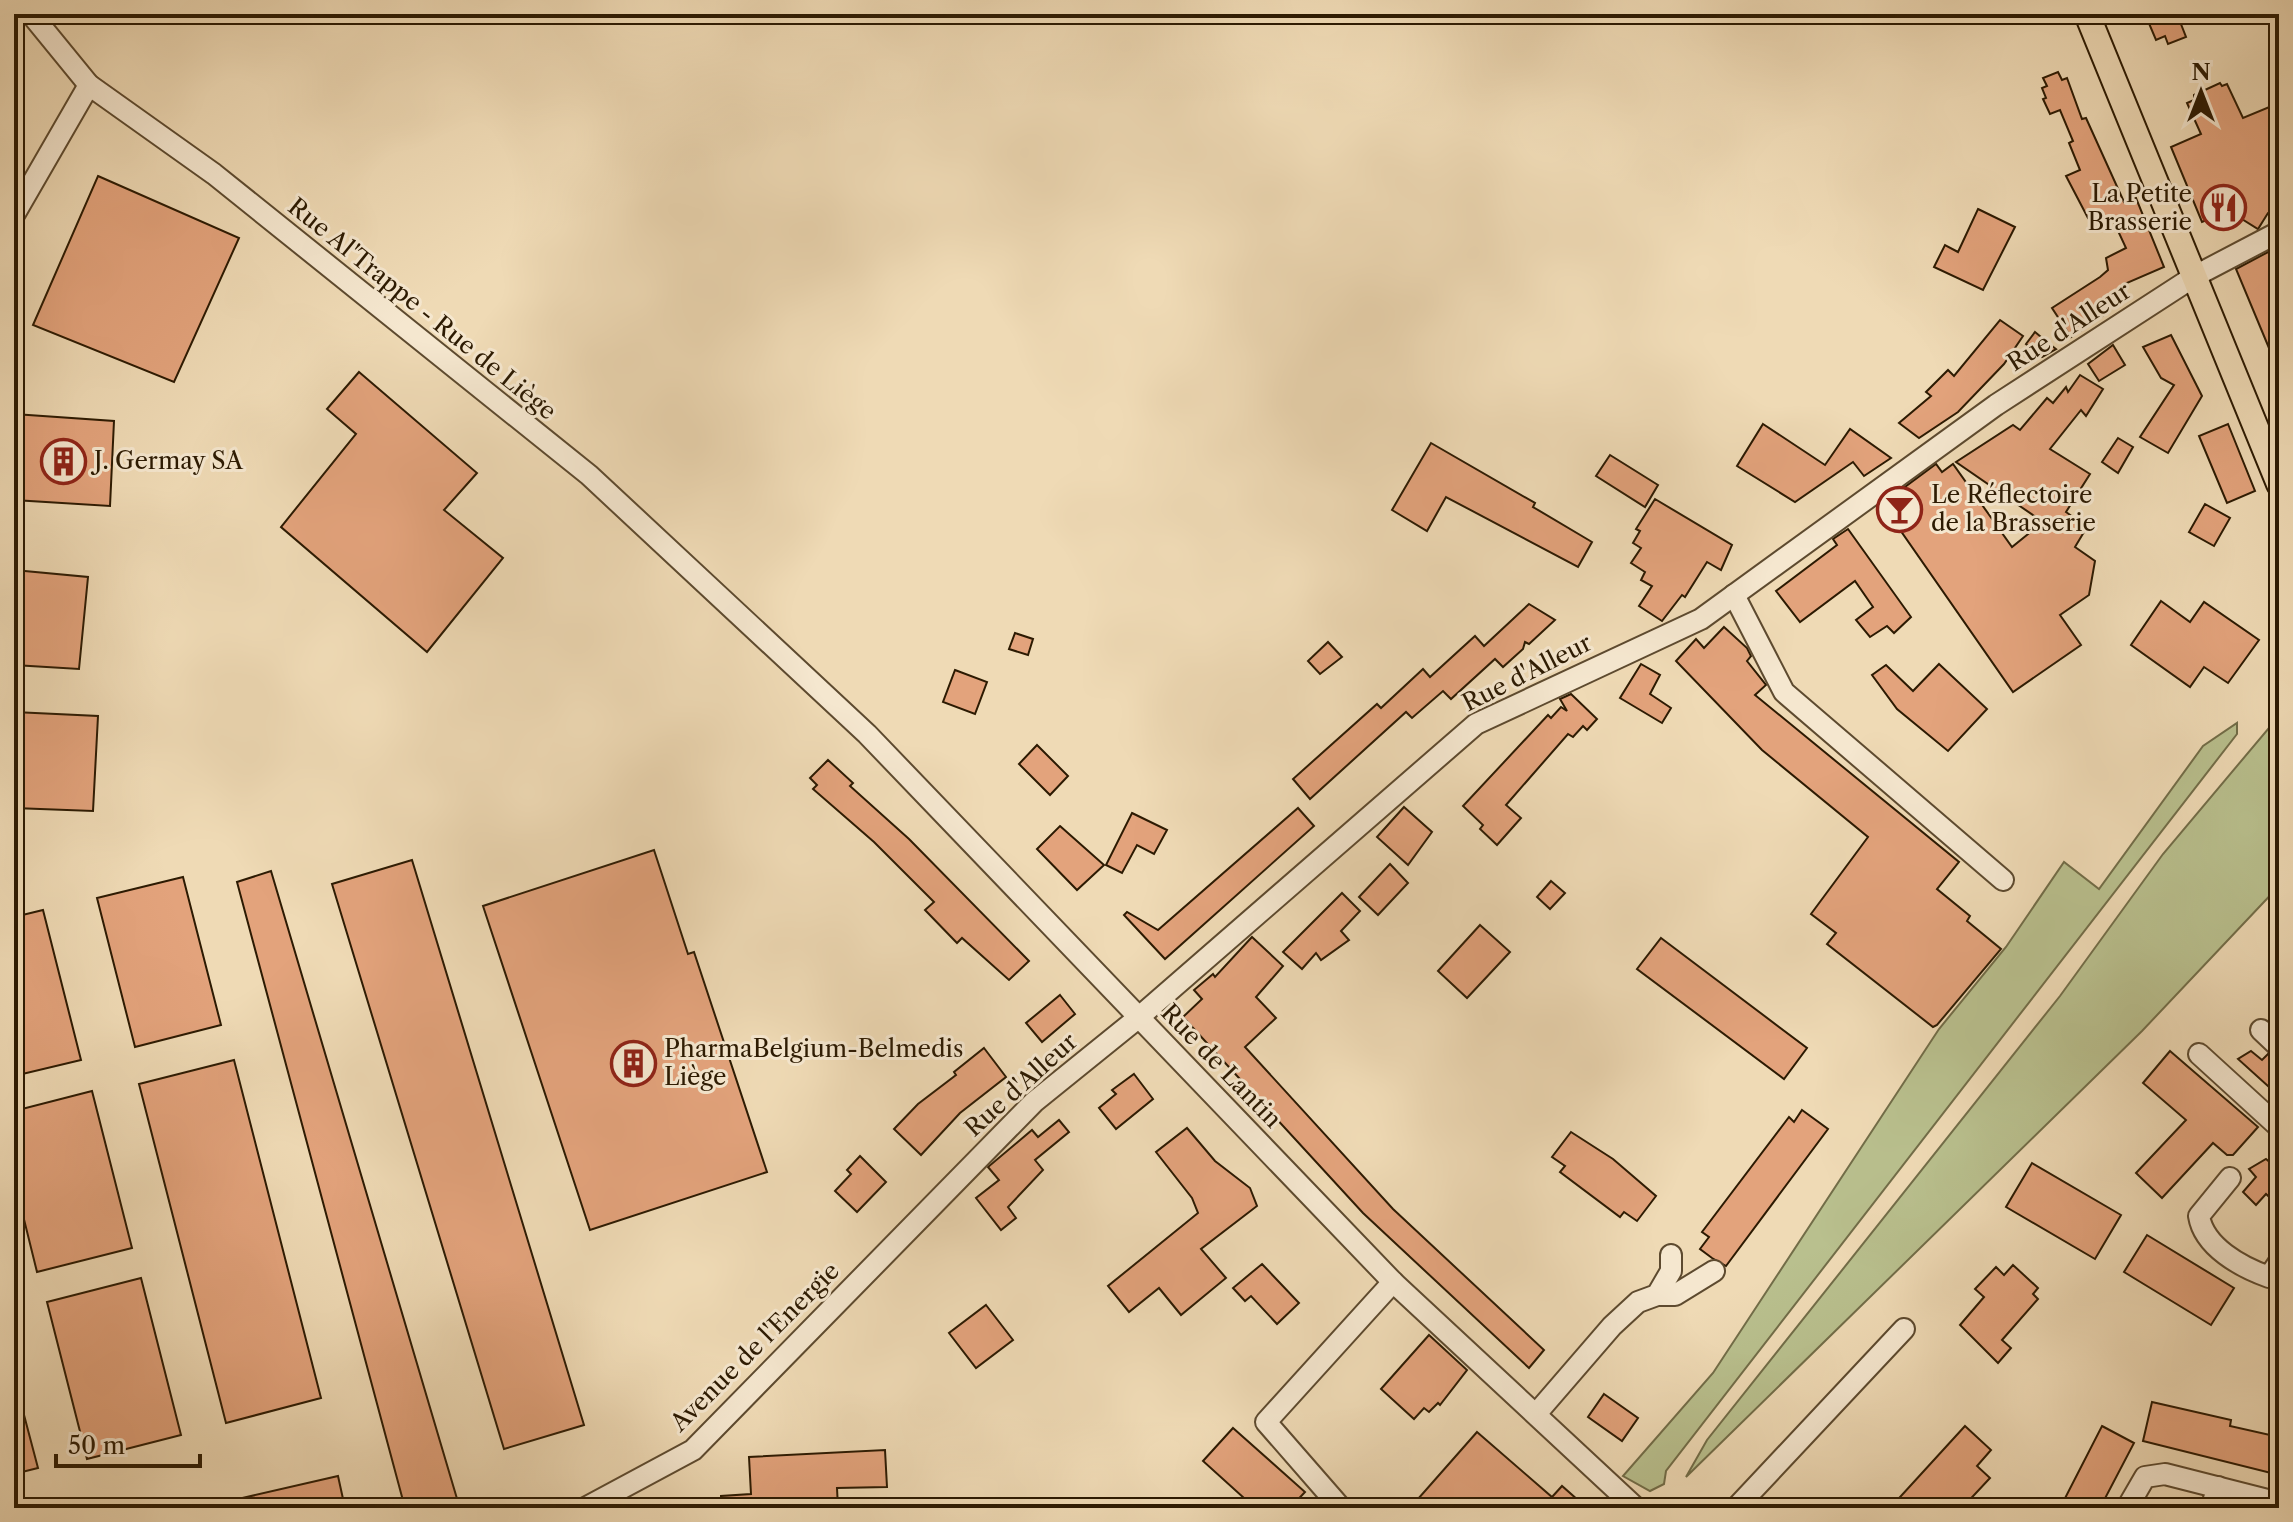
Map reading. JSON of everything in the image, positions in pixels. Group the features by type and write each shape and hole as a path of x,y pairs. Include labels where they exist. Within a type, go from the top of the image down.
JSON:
{"main road":[{"path":"2087,14 2279,484"}],"street":[{"name":"Rue Al'Trappe - Rue de Liège","path":"31,14 89,85 214,174 589,475 779,649"},
{"path":"14,215 89,85"},
{"name":"Rue d'Alleur","path":"908,1229 1034,1102 1138,1018 1476,724 1701,619 1996,405 2195,276 2279,232"},
{"path":"1734,595 1784,692 2003,880"},
{"name":"Rue de Lantin","path":"779,649 867,734 1393,1282 1636,1508"},
{"path":"2261,1030 2279,1047"},
{"path":"2199,1054 2279,1127"},
{"path":"2230,1178 2199,1216 2201,1230 2241,1266 2269,1277 2279,1262"},
{"name":"Avenue de l'Energie","path":"585,1508 693,1450 908,1229"},
{"path":"1657,1295 1671,1271 1671,1255"},
{"path":"1536,1414 1612,1326 1638,1302 1657,1295 1675,1295 1714,1271"},
{"path":"1341,1508 1266,1422 1393,1282"},
{"path":"1736,1508 1904,1329"},
{"path":"2127,1508 2145,1477 2165,1474 2279,1503"},
{"path":"2211,1508 2218,1487"}],"green space":[{"path":"2279,716 2279,886 2142,1031 1686,1477 1707,1440 2060,996 2163,854"},
{"path":"2237,723 2237,734 1666,1471 1664,1484 1650,1491 1623,1476 1713,1373 1939,1029 2006,947 2064,862 2099,889 2203,746"}],"building":[{"path":"2145,14 2177,14 2186,37 2168,44 2165,36 2156,40"},
{"path":"2058,72 2062,80 2067,78 2082,119 2086,118 2124,202 2136,198 2164,267 2122,285 2098,305 2104,315 2071,337 2052,308 2100,277 2108,270 2106,258 2126,248 2113,220 2101,228 2095,216 2088,218 2066,176 2080,170 2069,143 2073,141 2060,110 2050,114 2042,88 2047,86 2043,78"},
{"path":"2220,83 2222,86 2227,84 2243,118 2279,103 2279,209 2268,213 2258,229 2229,211 2202,222 2171,147 2201,134 2187,103 2194,100 2194,95"},
{"path":"98,176 239,238 174,382 33,325"},
{"path":"1978,209 2015,227 1983,290 1934,267 1945,245 1958,252"},
{"path":"2270,251 2279,273 2279,372 2236,269"},
{"path":"2000,320 2023,336 2004,364 1958,412 1919,438 1899,423 1931,396 1926,392 1948,370 1954,376"},
{"path":"2035,332 2056,349 2042,357 2026,344"},
{"path":"2171,335 2202,396 2168,453 2140,437 2174,385 2161,378 2143,347"},
{"path":"2113,345 2125,365 2099,381 2088,364"},
{"path":"359,372 477,473 444,510 503,558 427,652 281,527 356,434 327,409"},
{"path":"2080,375 2103,389 2086,416 2081,410 2050,449 2090,474 2066,512 2087,527 2075,547 2095,561 2089,595 2060,615 2081,645 2013,692 1882,504 1936,464 1942,472 1953,464 2012,547 2043,522 1956,462 2013,425 2020,430 2047,398 2053,403 2066,387 2068,392"},
{"name":"J. Germay SA","path":"14,414 114,421 110,506 14,500"},
{"path":"1763,424 1825,465 1850,429 1891,458 1864,476 1853,462 1795,502 1737,466"},
{"path":"2228,424 2255,491 2227,503 2199,436"},
{"path":"2118,438 2133,447 2118,473 2102,462"},
{"path":"1431,443 1535,503 1533,507 1592,542 1578,567 1446,497 1427,531 1392,510"},
{"path":"1610,455 1658,485 1645,507 1596,476"},
{"path":"1655,499 1732,545 1721,570 1707,562 1685,597 1682,595 1662,621 1639,606 1652,586 1641,580 1645,572 1631,563 1641,548 1633,543 1640,531 1636,529"},
{"path":"2205,504 2230,518 2214,546 2189,532"},
{"path":"1848,529 1911,617 1894,633 1887,626 1870,637 1856,620 1873,607 1855,581 1800,622 1776,591 1837,545 1833,539"},
{"path":"14,570 88,577 79,669 14,665"},
{"path":"2161,601 2190,622 2204,602 2259,640 2228,683 2204,667 2190,687 2131,645"},
{"path":"1529,604 1555,620 1529,644 1525,642 1523,649 1503,667 1495,659 1451,699 1443,691 1412,718 1406,712 1310,799 1293,779 1377,704 1381,708 1423,669 1430,677 1475,636 1484,646"},
{"path":"1724,627 1747,648 1751,656 1747,661 1766,685 1755,695 1959,862 1937,889 1970,916 1967,921 2001,949 1937,1025 1933,1027 1827,944 1836,933 1811,914 1868,837 1762,750 1676,661 1696,639 1704,648"},
{"path":"1015,633 1033,639 1028,655 1009,649"},
{"path":"1328,642 1342,657 1320,674 1308,661"},
{"path":"1641,664 1660,675 1650,694 1671,708 1662,723 1620,698"},
{"path":"1939,664 1987,709 1948,751 1897,709 1872,675 1886,665 1913,691"},
{"path":"955,670 987,682 975,714 943,702"},
{"path":"1571,694 1597,719 1587,730 1583,726 1573,737 1568,734 1506,805 1521,818 1497,845 1480,829 1483,825 1463,806 1548,715 1551,718 1561,707 1567,711 1560,699"},
{"path":"14,712 98,716 93,811 14,808"},
{"path":"1037,745 1068,776 1050,795 1019,764"},
{"path":"828,760 853,783 850,786 909,839 1029,961 1009,980 962,938 957,943 925,910 934,902 874,842 813,789 817,785 810,778"},
{"path":"1404,807 1432,832 1408,865 1377,837"},
{"path":"1298,808 1314,826 1165,959 1124,915 1127,912 1158,930"},
{"path":"1132,813 1167,830 1154,854 1137,845 1122,873 1106,865"},
{"path":"1060,826 1104,865 1077,890 1037,849"},
{"name":"PharmaBelgium-Belmedis Liège","path":"654,850 688,954 694,952 767,1172 590,1230 483,906"},
{"path":"412,860 584,1425 504,1449 332,884"},
{"path":"1390,864 1408,883 1378,915 1359,897"},
{"path":"271,871 458,1502 438,1508 405,1508 237,882"},
{"path":"183,877 221,1025 135,1047 97,898"},
{"path":"1551,881 1565,893 1550,909 1537,897"},
{"path":"1342,893 1360,911 1341,931 1349,940 1321,960 1316,953 1302,969 1283,952"},
{"path":"43,910 81,1060 14,1076 14,917"},
{"path":"1480,925 1510,952 1467,998 1438,971"},
{"path":"1252,937 1283,966 1256,997 1276,1018 1245,1047 1393,1209 1544,1350 1529,1368 1363,1213 1183,1017 1202,999 1194,990 1213,974 1215,977"},
{"path":"1661,938 1807,1048 1784,1079 1637,969"},
{"path":"1060,995 1075,1014 1042,1042 1026,1023"},
{"path":"984,1048 1006,1077 960,1113 921,1155 894,1129 918,1104 956,1075 954,1072"},
{"path":"2170,1051 2258,1127 2233,1155 2227,1155 2213,1143 2162,1198 2136,1173 2186,1120 2143,1083"},
{"path":"2251,1051 2262,1060 2268,1054 2279,1060 2279,1096 2238,1059"},
{"path":"234,1060 321,1398 226,1423 139,1084"},
{"path":"1134,1074 1153,1099 1116,1129 1099,1108 1116,1094 1112,1090"},
{"path":"92,1091 132,1248 37,1272 14,1179 14,1111"},
{"path":"1802,1110 1828,1129 1726,1266 1700,1249 1709,1237 1702,1232 1789,1117 1794,1122"},
{"path":"1059,1120 1069,1132 1035,1160 1043,1170 1008,1207 1016,1218 1001,1230 976,1198 999,1180 988,1167 1032,1130 1038,1137"},
{"path":"1187,1128 1215,1161 1250,1188 1257,1206 1201,1249 1226,1278 1181,1315 1159,1288 1129,1312 1108,1286 1198,1213 1192,1198 1156,1152"},
{"path":"1571,1132 1613,1159 1656,1196 1637,1221 1624,1212 1620,1217 1560,1172 1565,1166 1552,1157"},
{"path":"860,1156 886,1182 857,1212 835,1191 851,1174 847,1170"},
{"path":"2266,1159 2279,1170 2279,1206 2266,1194 2256,1205 2243,1192 2256,1177 2249,1169"},
{"path":"2032,1163 2121,1215 2095,1259 2006,1207"},
{"path":"2147,1235 2234,1288 2211,1325 2124,1272"},
{"path":"1262,1264 1299,1303 1277,1324 1251,1296 1245,1301 1233,1288"},
{"path":"2013,1265 2038,1288 2033,1294 2038,1299 2002,1340 2011,1348 1998,1363 1960,1325 1984,1297 1975,1289 1996,1267 2004,1275"},
{"path":"141,1278 181,1435 87,1459 47,1302"},
{"path":"986,1305 1013,1340 976,1368 949,1333"},
{"path":"1429,1335 1467,1370 1440,1405 1438,1403 1429,1412 1424,1408 1414,1419 1381,1389"},
{"path":"1604,1394 1638,1418 1622,1441 1588,1417"},
{"path":"19,1396 38,1468 14,1474 14,1397"},
{"path":"2152,1402 2231,1420 2230,1426 2279,1437 2279,1475 2143,1441"},
{"path":"1965,1426 1991,1450 1977,1466 1990,1478 1962,1508 1890,1508"},
{"path":"2102,1426 2134,1443 2100,1508 2060,1508"},
{"path":"1233,1428 1305,1492 1290,1508 1255,1508 1203,1461"},
{"path":"1477,1432 1552,1497 1562,1486 1587,1508 1410,1508"},
{"path":"885,1450 887,1487 837,1488 838,1508 721,1508 721,1496 751,1494 749,1457"},
{"path":"338,1476 345,1508 226,1508 225,1502"}],"place":[{"name":"La Petite Brasserie","path":"2223,208"},
{"name":"J. Germay SA","path":"63,461"},
{"name":"Le Réflectoire de la Brasserie","path":"1900,509"},
{"name":"PharmaBelgium-Belmedis Liège","path":"633,1063"}]}
